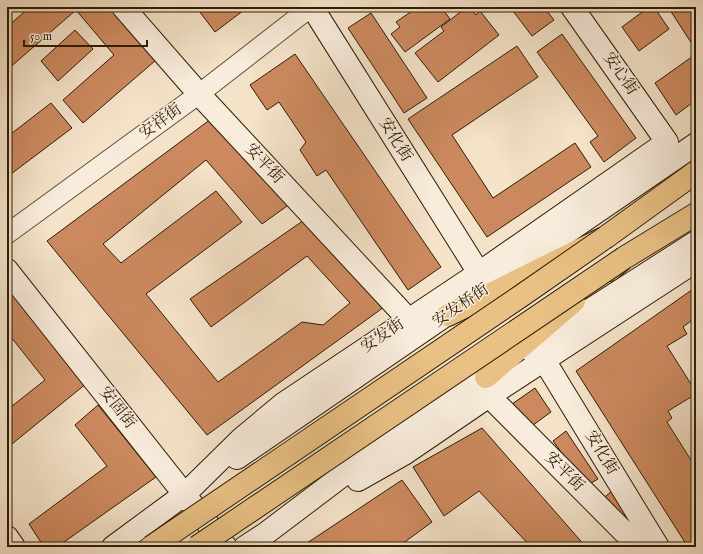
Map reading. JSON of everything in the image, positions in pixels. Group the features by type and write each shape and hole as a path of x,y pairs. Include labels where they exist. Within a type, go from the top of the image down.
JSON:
{"highway":[{"path":"151,547 521,296 696,172"},
{"path":"197,547 624,258 696,214"},
{"path":"448,315 606,237"},
{"path":"487,386 624,258"}],"main road":[{"name":"安平街","path":"123,7 199,94 408,319"},
{"name":"安化街","path":"312,7 479,273"},
{"name":"安心街","path":"572,7 667,142"},
{"name":"安发街","path":"113,547 185,494 241,439 283,404 408,319 479,273 667,142"},
{"name":"安发桥街","path":"185,494 696,144"},
{"path":"245,547 265,534 351,469 487,386 696,242"},
{"path":"487,386 544,360 696,261"},
{"name":"安固街","path":"7,270 226,547"},
{"name":"安化街","path":"544,360 658,547"},
{"name":"安平街","path":"487,386 639,547"},
{"path":"7,537 14,547"}],"street":[{"name":"安祥街","path":"7,234 199,94 312,7"}],"building":[{"path":"30,7 111,7 156,60 83,123 63,100 114,55 76,10 7,70 7,27"},
{"path":"196,7 248,7 215,32"},
{"path":"410,7 441,7 450,19 405,52 391,34 400,27 396,22 412,11"},
{"path":"467,7 470,7 476,15 480,11 499,35 438,82 415,53 444,31 441,27"},
{"path":"510,7 544,7 554,20 532,36"},
{"path":"612,7 624,7 619,11 614,10"},
{"path":"649,7 654,7 669,29 639,51 622,27"},
{"path":"668,7 696,7 696,50"},
{"path":"371,13 427,98 404,113 348,28"},
{"path":"75,30 93,49 58,81 41,61"},
{"path":"562,34 636,138 604,162 590,142 598,136 537,52"},
{"path":"517,46 538,77 452,135 493,198 575,143 591,167 487,237 408,119"},
{"path":"295,54 441,267 408,290 326,170 317,176 300,150 306,142 279,102 267,110 250,85"},
{"path":"696,54 696,100 676,115 655,83"},
{"path":"51,103 72,128 7,177 7,137"},
{"path":"211,119 294,201 262,224 206,160 103,244 121,263 216,191 242,222 146,294 218,382 302,322 323,325 350,303 307,256 211,327 190,299 307,218 391,302 207,435 47,241"},
{"path":"7,282 87,383 7,448 7,410 45,380 7,332"},
{"path":"696,287 696,317 683,327 687,334 667,346 696,392 696,394 668,411 672,418 667,422 696,468 696,547 688,547 576,371"},
{"path":"535,388 551,412 529,428 512,404"},
{"path":"98,405 156,477 57,547 44,547 29,524 107,466 75,425"},
{"path":"482,428 586,547 531,547 479,491 444,516 413,467"},
{"path":"566,431 598,479 586,486 553,441"},
{"path":"402,480 432,522 398,547 301,547"},
{"path":"612,491 626,516 618,521 600,501"}]}
